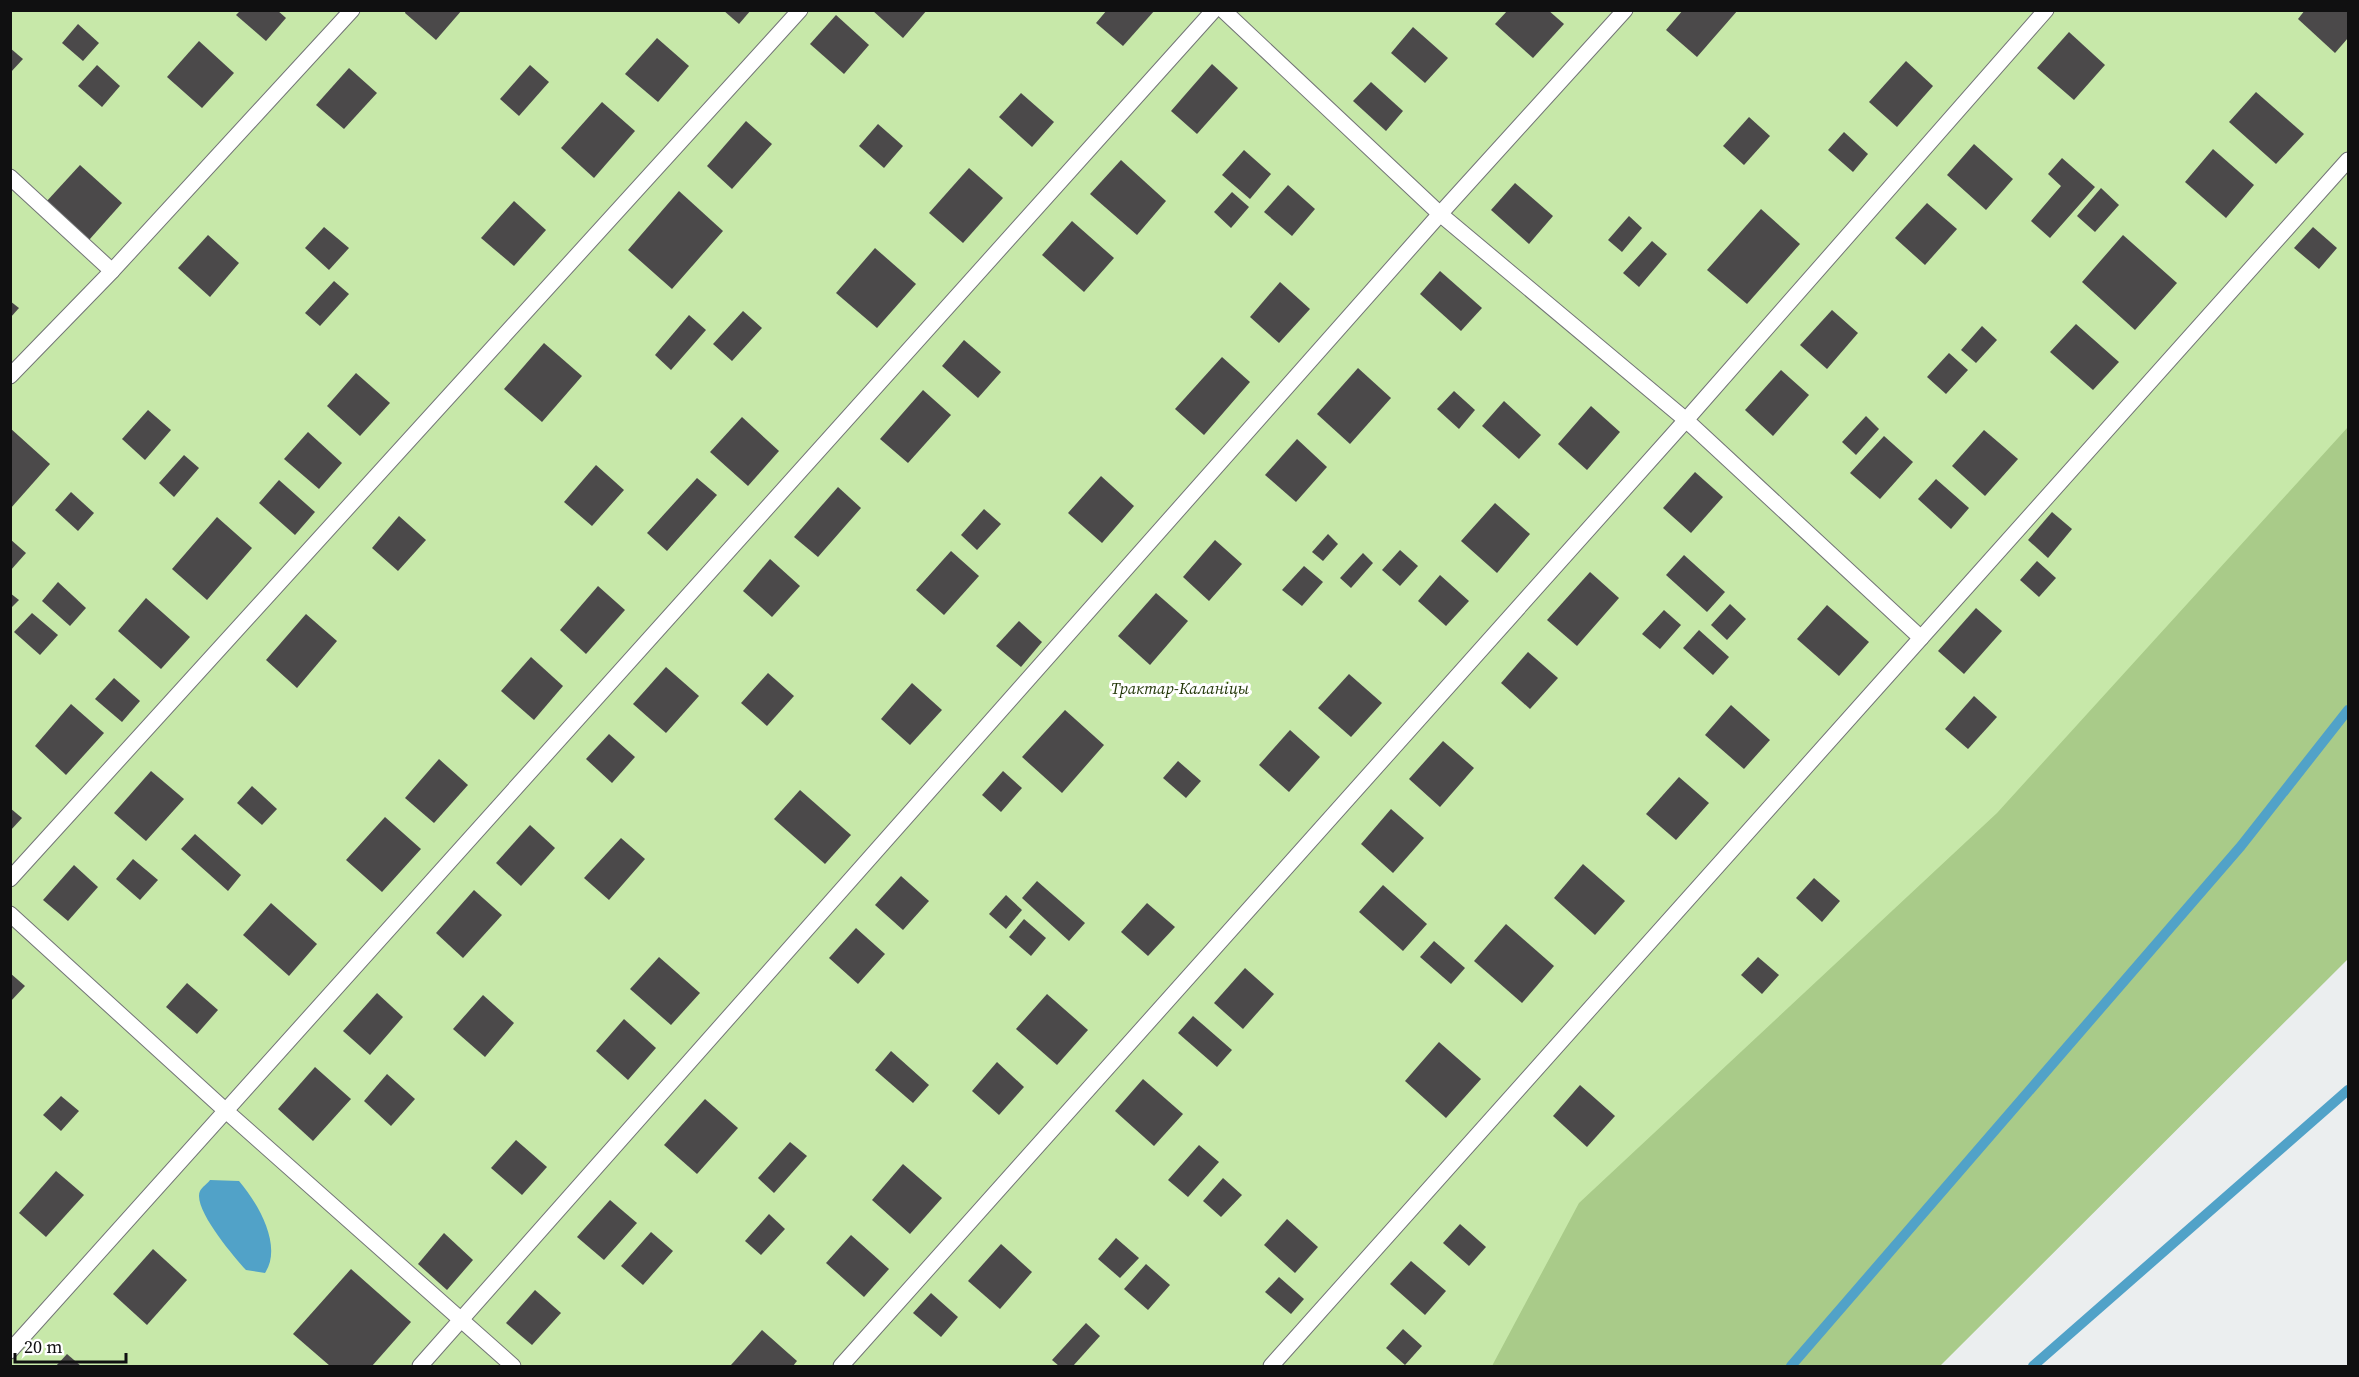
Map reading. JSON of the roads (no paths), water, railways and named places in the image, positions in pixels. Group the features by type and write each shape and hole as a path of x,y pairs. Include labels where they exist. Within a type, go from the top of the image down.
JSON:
{"lane":[{"path":"10,376 112,271 352,10"},
{"path":"10,879 800,10"},
{"path":"10,1351 1214,10"},
{"path":"1223,10 1440,214 1686,420 1921,638"},
{"path":"420,1366 1440,214 1625,10"},
{"path":"841,1366 1686,420 2046,10"},
{"path":"1271,1366 2349,160"},
{"path":"10,177 112,271"},
{"path":"10,914 226,1111 513,1366"}],"water":[{"path":"210,1180 239,1181 254,1201 270,1238 270,1262 265,1273 246,1270 208,1220 199,1199 200,1191"}],"waterway":[{"path":"1791,1366 2241,846 2348,710"},
{"path":"2033,1366 2348,1090"}],"park label":[{"name":"Трактар-Каланіцы","path":"1180,688"}]}
